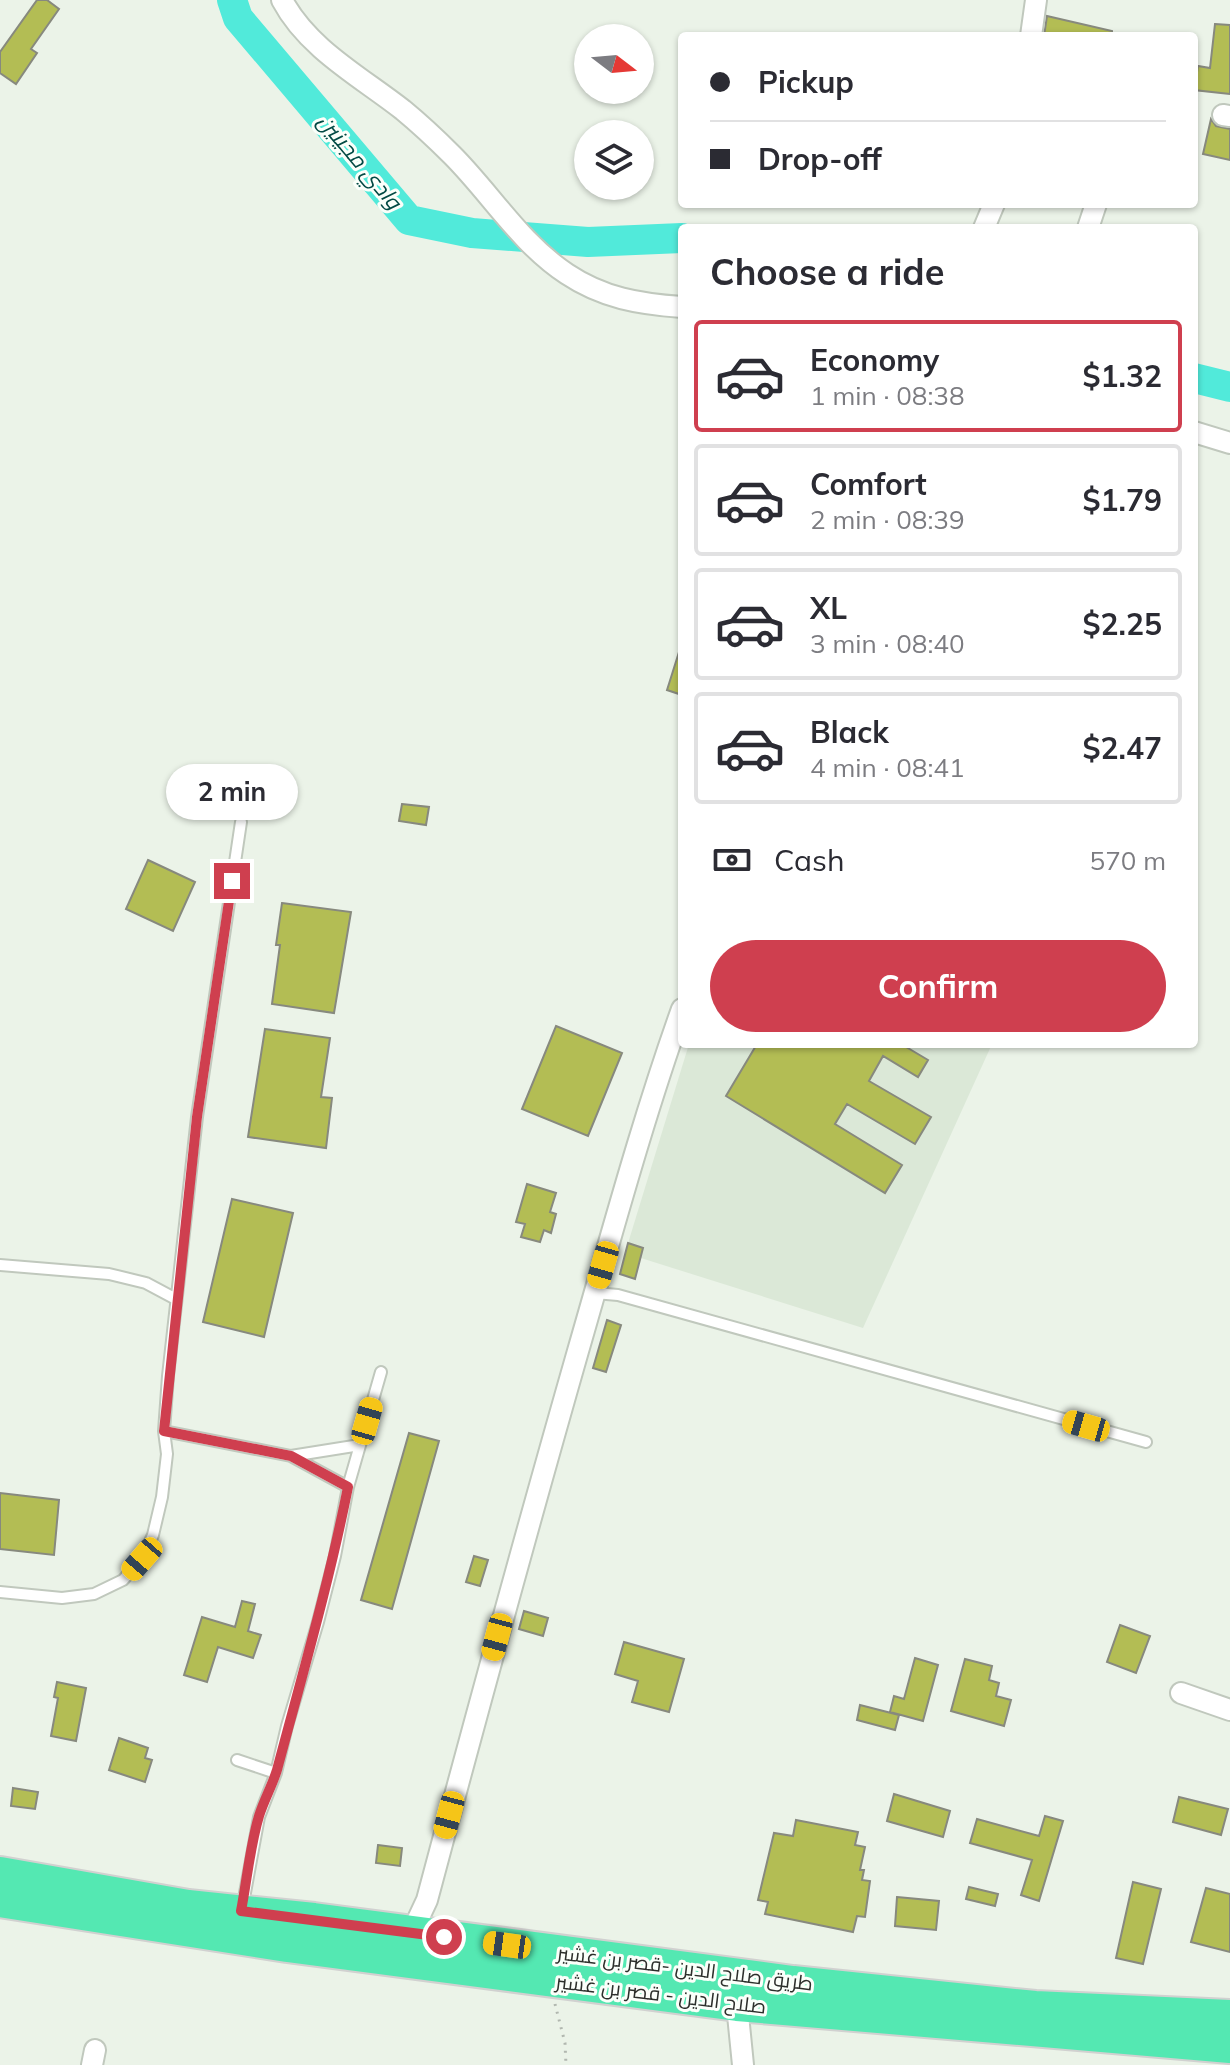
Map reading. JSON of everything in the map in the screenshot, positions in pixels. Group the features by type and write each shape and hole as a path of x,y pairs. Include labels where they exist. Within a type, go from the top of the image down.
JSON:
{"highway":[{"name":"طريق صلاح الدين -قصر بن غشير","path":"0,1873 188,1906 241,1911 370,1942 412,1932 793,1982 1035,2007 1230,2016"},
{"name":"صلاح الدين - قصر بن غشير","path":"0,1901 370,1942 551,1980 737,2005 1230,2047"}],"street":[{"path":"282,0 288,12 318,45 404,111 454,157 505,216 565,273 604,294 637,303 678,307"},
{"path":"1032,32 1036,0"},
{"path":"1198,433 1230,443"},
{"path":"412,1932 427,1900 505,1607 662,1065 678,1020"},
{"path":"1181,1693 1230,1710"},
{"path":"737,2005 743,2065"}],"lane":[{"path":"0,1592 62,1598 94,1594 123,1580 142,1559 153,1535 167,1454 164,1431 197,1117 241,822"},
{"path":"0,1265 109,1274 146,1283 176,1299"},
{"path":"595,1293 618,1295 1146,1442"},
{"path":"241,1911 259,1817 276,1773 335,1556 348,1487 381,1372"},
{"path":"164,1431 291,1456 348,1487"},
{"path":"291,1456 360,1445"},
{"path":"237,1760 276,1773"}],"path":[{"path":"551,1980 565,2043 566,2065"}],"shaded area":[{"path":"688,1048 990,1048 863,1328 625,1253"}],"building":[{"path":"37,0 47,0 59,9 31,49 37,53 16,84 0,73 0,52"},
{"path":"1047,16 1112,31 1112,32 1045,32"},
{"path":"1215,24 1230,25 1230,94 1198,90 1198,66 1210,68"},
{"path":"1211,119 1216,126 1230,129 1230,160 1203,154"},
{"path":"678,655 678,694 667,690"},
{"path":"402,804 429,807 426,825 399,821"},
{"path":"148,860 195,882 173,931 126,909"},
{"path":"282,903 351,912 334,1013 272,1004"},
{"path":"556,1026 622,1053 588,1136 522,1109"},
{"path":"265,1029 330,1038 321,1097 332,1098 326,1148 248,1137"},
{"path":"755,1048 908,1048 928,1060 918,1077 883,1056 869,1081 931,1117 915,1144 847,1104 835,1124 902,1165 885,1193 726,1096"},
{"path":"527,1184 556,1193 550,1212 556,1214 551,1233 544,1230 540,1242 521,1237 525,1224 516,1222"},
{"path":"232,1199 293,1213 264,1337 203,1322"},
{"path":"628,1243 643,1248 635,1279 620,1274"},
{"path":"607,1320 621,1325 606,1372 593,1368"},
{"path":"409,1433 439,1441 392,1609 361,1600"},
{"path":"0,1493 59,1500 54,1555 0,1549"},
{"path":"474,1556 488,1560 480,1586 466,1582"},
{"path":"242,1601 255,1604 248,1631 261,1635 253,1658 218,1647 207,1682 184,1675 202,1617 235,1627"},
{"path":"524,1611 548,1618 543,1636 519,1629"},
{"path":"1120,1625 1150,1636 1136,1673 1107,1662"},
{"path":"624,1642 684,1659 669,1712 632,1702 638,1681 615,1674"},
{"path":"915,1658 938,1665 923,1721 890,1712 894,1696 904,1699"},
{"path":"965,1659 992,1666 989,1680 999,1683 996,1696 1011,1700 1004,1726 951,1711"},
{"path":"57,1682 86,1688 76,1741 51,1736 58,1698 54,1697"},
{"path":"860,1705 899,1715 895,1730 857,1720"},
{"path":"119,1738 148,1748 145,1758 152,1760 145,1782 109,1770"},
{"path":"13,1788 38,1792 35,1809 11,1806"},
{"path":"894,1794 950,1811 943,1837 887,1821"},
{"path":"1179,1797 1228,1809 1221,1835 1173,1822"},
{"path":"1045,1816 1063,1821 1039,1901 1021,1895 1032,1860 970,1843 977,1819 1039,1836"},
{"path":"796,1820 858,1832 855,1845 865,1847 860,1870 864,1870 862,1880 870,1881 865,1917 857,1916 853,1932 765,1914 768,1902 758,1900 774,1833 793,1836"},
{"path":"378,1845 402,1848 400,1866 376,1863"},
{"path":"1133,1882 1161,1889 1143,1964 1116,1958"},
{"path":"969,1887 998,1894 995,1906 966,1899"},
{"path":"1206,1888 1230,1894 1230,1952 1191,1942"},
{"path":"897,1897 939,1901 936,1930 895,1926"}],"waterway":[{"name":"وادي مجينين","path":"232,0 238,18 409,220 472,233 588,242 678,238"},
{"name":"وادي مجينين","path":"1198,379 1230,387"}],"route":[{"path":"232,881 197,1117 164,1431 291,1456 348,1487 318,1622 276,1773 259,1817 241,1911 444,1937"}]}
